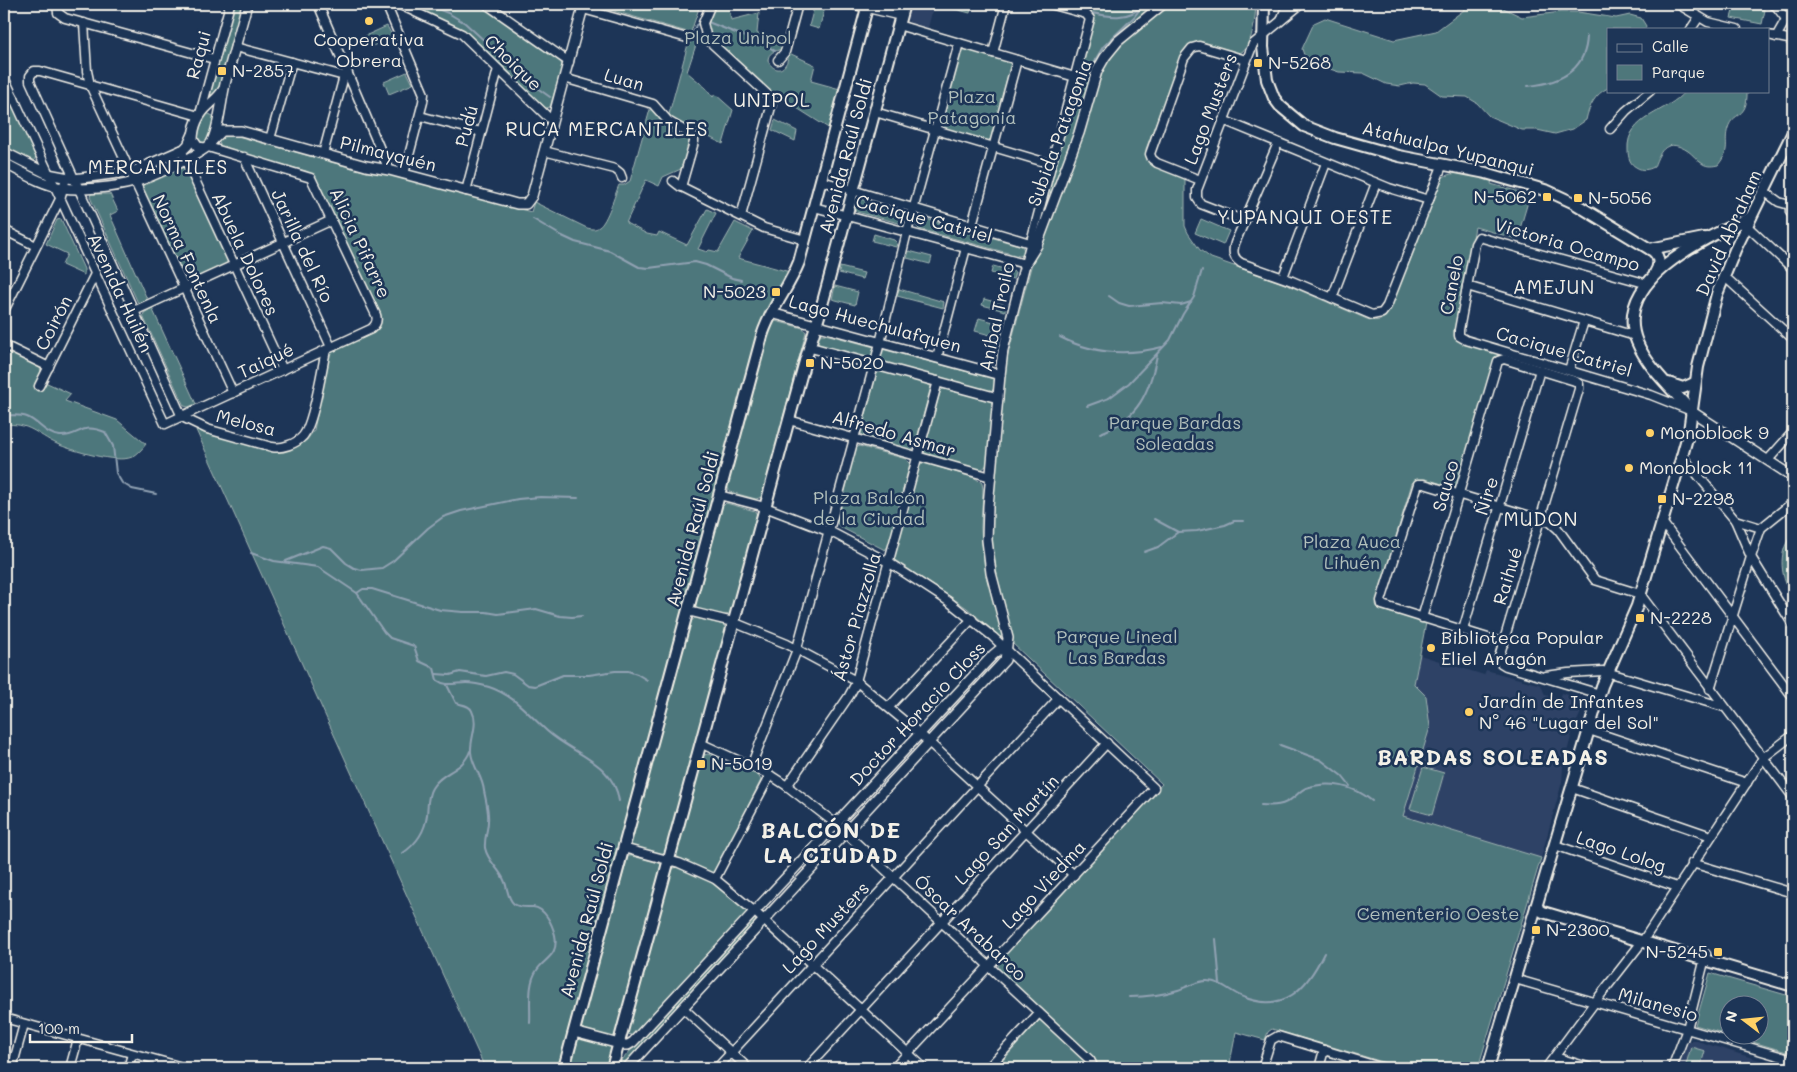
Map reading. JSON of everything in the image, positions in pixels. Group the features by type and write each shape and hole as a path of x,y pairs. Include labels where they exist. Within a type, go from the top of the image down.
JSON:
{"main road":[{"name":"Avenida Raúl Soldi","path":"612,1068 808,347 816,325 904,4"},
{"name":"Atahualpa Yupanqui","path":"1264,4 1262,34 1264,62 1270,88 1280,106 1296,120 1309,128 1330,136 1442,166 1501,177 1557,194 1650,249"},
{"name":"Avenida Raúl Soldi","path":"564,1068 762,336 772,313 792,277 805,240 868,6"},
{"name":"David Abraham","path":"1488,1068 1600,694 1640,594 1682,456 1689,431 1694,383 1706,334 1724,276 1793,132"},
{"path":"1650,249 1710,236 1749,222"},
{"path":"1691,411 1643,354 1635,336 1634,313 1639,298 1656,273 1710,236"},
{"path":"1650,249 1659,259 1656,273"},
{"path":"1665,380 1683,388 1694,383"},
{"path":"1536,907 1545,906 1643,939 1793,980"},
{"path":"1705,957 1793,986"}],"street":[{"path":"57,4 58,13 62,17 214,59"},
{"name":"Raqui","path":"181,150 188,145 201,114 230,4"},
{"name":"Raqui","path":"209,145 218,121 225,86 247,4"},
{"path":"318,4 346,75 389,170"},
{"path":"386,4 424,94 404,174"},
{"name":"Choique","path":"398,4 458,31 552,121"},
{"path":"486,4 569,62"},
{"path":"711,4 703,23 708,41 772,100 742,216"},
{"path":"778,60 785,52 798,4"},
{"path":"851,4 868,6 959,43 1074,77"},
{"path":"993,53 1006,4"},
{"path":"1050,4 1080,12 1082,4"},
{"name":"Subida Patagonia","path":"1025,264 1037,244 1075,146 1101,64 1118,41 1163,4"},
{"name":"Lago Musters","path":"1245,221 1204,206 1196,198 1196,194 1252,44 1301,4"},
{"path":"1678,4 1713,24 1732,28"},
{"path":"1771,4 1776,6 1786,19"},
{"path":"1282,19 1286,5"},
{"path":"622,178 615,169 544,151 584,6 687,38"},
{"path":"1793,7 1772,36 1793,40"},
{"name":"Aníbal Troilo","path":"1006,649 1008,638 988,557 987,523 1000,375 1004,350 1030,243 1090,20 1087,14 1080,12"},
{"path":"1692,28 1699,17"},
{"name":"Norma Fontenla","path":"84,23 87,71 90,85 233,393"},
{"path":"751,766 797,649 959,43"},
{"path":"235,47 346,75"},
{"path":"1200,180 1157,163 1151,157 1151,148 1184,58 1189,51 1196,47 1207,48 1246,60"},
{"path":"972,225 1017,60"},
{"path":"270,139 292,62"},
{"name":"Pudú","path":"466,191 498,69"},
{"name":"Avenida Huilén","path":"90,85 40,71 31,73 30,81 70,179 79,189 182,416"},
{"path":"323,154 346,75"},
{"name":"Avenida Huilén","path":"4,77 165,424"},
{"name":"Luan","path":"564,78 653,104 668,121 694,137 681,187"},
{"path":"90,85 201,114 214,112 218,121"},
{"name":"Raqui","path":"201,114 219,96 225,86"},
{"path":"1610,129 1626,111 1649,92"},
{"path":"4,103 14,98"},
{"path":"874,112 1051,164"},
{"path":"420,116 481,132"},
{"path":"1223,120 1376,183 1429,200"},
{"name":"Pilmayquén","path":"218,121 241,131 366,166 389,170 517,204 526,204 532,196 544,151"},
{"name":"Pilmayquén","path":"4,163 54,186 64,188 79,189 135,182 185,160 209,145 222,131 241,131"},
{"path":"193,134 193,140 196,145 209,145 244,157"},
{"path":"1278,143 1234,247 1235,258 1241,263 1283,277 1368,314 1379,315 1387,306 1442,166"},
{"path":"4,152 48,174 70,179 130,172 181,150"},
{"name":"Abuela Dolores","path":"181,150 283,370"},
{"name":"Alicia Pifarre","path":"244,157 311,178 376,315 376,323"},
{"name":"Jarilla del Río","path":"244,157 284,243 329,348"},
{"path":"1283,277 1326,163"},
{"path":"4,311 7,296 36,246 70,179"},
{"path":"673,180 681,187 767,230 805,240"},
{"name":"Cacique Catriel","path":"822,181 1030,243"},
{"path":"1332,298 1376,183"},
{"path":"1764,191 1779,202 1791,206 1790,212 1793,215"},
{"name":"Cacique Catriel","path":"814,207 1025,264"},
{"path":"134,312 332,220"},
{"path":"1749,222 1793,269"},
{"path":"4,230 36,246"},
{"name":"Victoria Ocampo","path":"1478,238 1483,237 1648,284"},
{"name":"Canelo","path":"1460,337 1459,330 1475,242 1478,238"},
{"path":"937,358 966,248"},
{"name":"Coirón","path":"39,386 95,274"},
{"path":"1724,276 1793,339"},
{"path":"1467,286 1635,336"},
{"name":"Lago Huechulafquen","path":"772,313 1000,375"},
{"path":"1569,370 1584,321"},
{"name":"Taiqué","path":"165,424 371,329 376,323"},
{"name":"Cacique Catriel","path":"1460,337 1658,397 1691,411 1793,477"},
{"path":"4,344 48,367"},
{"path":"808,347 998,398"},
{"name":"Melosa","path":"182,416 207,429 272,448 295,442 305,434 310,422 329,348"},
{"name":"Sauco","path":"1422,618 1498,362 1504,359 1540,370"},
{"name":"Raihué","path":"1540,370 1575,381 1579,384 1579,389 1500,657 1501,663 1506,666 1544,677"},
{"name":"Ñire","path":"1463,630 1540,370"},
{"path":"1658,397 1663,395 1665,380"},
{"name":"Ástor Piazzolla","path":"787,786 851,693 856,681 938,381"},
{"name":"Alfredo Asmar","path":"789,420 991,477"},
{"path":"1768,460 1793,432"},
{"path":"1682,456 1735,520 1750,557 1793,625"},
{"path":"1504,643 1382,605 1381,601 1418,484 1421,483 1550,522 1558,529 1595,580 1640,594 1793,797"},
{"path":"719,495 765,507 829,531 888,562 972,619 1107,743"},
{"path":"1710,689 1750,557 1761,528 1793,502"},
{"path":"1735,520 1761,528"},
{"path":"1662,522 1793,697"},
{"path":"688,611 733,622 797,649 856,681 929,742 1074,875"},
{"path":"889,707 972,619"},
{"name":"Doctor Horacio Closs","path":"618,1044 626,1046 633,1042 993,655 999,650 1006,649 1003,663 627,1068"},
{"path":"1544,677 1586,672 1608,672 1724,706"},
{"path":"1544,677 1600,694"},
{"name":"Lago Musters","path":"717,1068 1059,698"},
{"path":"1589,730 1747,783"},
{"path":"1546,1068 1643,939 1763,758 1793,735"},
{"name":"Óscar Arabarco","path":"700,743 770,775 836,824 1090,1060"},
{"name":"Lago Viedma","path":"894,1068 1154,788 1107,743"},
{"name":"Lago San Martín","path":"807,1068 1107,743"},
{"path":"715,879 770,775"},
{"path":"1572,788 1711,836"},
{"name":"Lago Lolog","path":"1555,845 1677,887"},
{"path":"623,848 668,860 715,879 764,920 924,1068"},
{"path":"1692,864 1793,894"},
{"path":"1672,1068 1687,1029 1705,957"},
{"name":"Milanesio","path":"1515,979 1793,1060"},
{"path":"683,1008 748,1068"},
{"path":"988,1068 1039,1013"},
{"path":"4,1018 186,1068"},
{"path":"12,1068 24,1024"},
{"path":"574,1032 618,1044"},
{"path":"1262,1068 1273,1038 1281,1037 1377,1067"},
{"path":"70,1068 78,1039"},
{"path":"1319,1068 1324,1050"},
{"path":"128,1068 132,1054"},
{"path":"1555,1057 1591,1068"},
{"path":"1089,1068 1090,1060"},
{"path":"1090,1060 1094,1068"}],"shaded area":[{"path":"911,4 934,4 928,28 909,22 907,18"},
{"path":"1420,655 1484,675 1486,670 1541,685 1545,695 1559,699 1561,693 1583,699 1585,703 1573,730 1563,766 1562,782 1541,858 1403,816 1430,727 1414,684"},
{"path":"1694,1040 1785,1068 1678,1068 1689,1042"}],"green space":[{"path":"232,4 243,4 218,94 214,96 208,93"},
{"path":"405,4 480,4 560,61 562,65 561,71 550,107 542,107 463,30"},
{"path":"596,4 685,4 699,8 691,32 697,42 687,72 706,88 713,97 715,94 733,110 723,144 673,119 669,114 691,33 596,6"},
{"name":"Plaza Unipol","path":"714,4 728,4 731,20 759,13 757,33 772,43 784,46 782,49 772,52 769,56 769,64 773,67 781,69 787,62 789,53 815,65 811,81 840,89 830,129 770,91 711,40 706,25"},
{"path":"815,4 826,4 819,29 809,26"},
{"path":"936,4 972,4 970,13"},
{"path":"1085,4 1157,4 1114,38 1105,48 1094,66 1075,131 1033,243 1094,14 1085,11"},
{"name":"Parque Bardas Soleadas","path":"1169,4 1256,4 1249,42 1242,52 1235,53 1199,42 1191,44 1184,50 1146,149 1148,160 1151,164 1185,179 1185,226 1200,250 1211,258 1283,283 1367,319 1381,320 1390,309 1438,183 1442,178 1455,174 1471,175 1492,180 1491,184 1530,195 1517,239 1475,227 1455,334 1459,341 1498,353 1458,485 1454,488 1426,480 1412,483 1376,604 1380,609 1426,623 1414,684 1426,696 1430,727 1403,816 1541,858 1478,1068 1403,1068 1272,1029 1268,1032 1265,1040 1236,1032 1229,1068 996,1068 1046,1013 999,969 999,960 1162,784 1012,643 994,565 991,533 1004,370 1031,267 1079,145 1095,90 1105,67 1124,43"},
{"path":"1472,4 1495,4 1522,17 1561,12 1578,12 1616,18 1630,15 1641,18 1646,26 1645,28 1607,28 1607,89 1593,101 1586,120 1573,129 1555,134 1537,130 1522,130 1489,116 1477,103 1467,97 1442,96 1425,84 1413,83 1400,86 1386,84 1363,73 1339,72 1324,67 1304,55 1302,49 1314,23 1325,18 1394,40 1436,31"},
{"path":"1735,4 1765,10 1762,24 1731,18"},
{"path":"387,26 393,37 370,47 365,36"},
{"name":"Plaza Patagonia","path":"965,49 1011,64 991,138 988,141 941,128 940,126 961,50"},
{"path":"407,72 413,84 389,94 384,82"},
{"path":"1684,92 1747,92 1747,100 1743,111 1733,119 1728,128 1726,150 1722,159 1718,165 1707,166 1690,152 1675,145 1666,147 1662,151 1654,167 1643,170 1634,166 1628,155 1628,150 1629,139 1634,130 1649,116 1678,98"},
{"path":"9,105 15,108 36,156 34,162 4,149 4,107"},
{"path":"651,106 667,125 689,138 690,142 681,169 663,177 659,186 646,180 626,223 647,234 657,236 659,232 687,245 707,209 716,213 698,249 707,252 709,250 718,252 735,222 753,231 738,258 790,272 758,331 560,1068 485,1068 196,430 274,452 280,452 301,444 307,440 314,430 329,354 379,325 380,314 315,176 306,171 222,148 218,141 222,135 230,134 367,172 416,181 416,184 420,182 531,212 534,202 587,228 595,229 605,220 619,185 624,185 630,181"},
{"path":"207,113 215,117 210,142 200,146 195,135 199,120"},
{"path":"775,120 797,131 795,141 772,130"},
{"path":"181,166 184,167 228,261 226,265 189,282 184,281 141,188 143,183"},
{"path":"91,194 110,194 118,211 110,215 147,299 138,303 90,197"},
{"path":"861,199 902,211 906,216 906,220 899,223 857,212 854,209 855,202"},
{"path":"919,217 1022,246 1025,252 1024,255 1019,256 919,229 915,224 915,220"},
{"path":"61,219 84,269 84,275 62,265 67,254 46,244 57,220"},
{"path":"1201,219 1229,231 1223,245 1195,233"},
{"path":"874,234 894,240 897,243 896,247 872,241"},
{"path":"909,251 932,257 930,264 907,258"},
{"path":"993,266 1015,272 1013,279 991,273"},
{"path":"840,267 864,273 862,279 839,273"},
{"path":"835,286 858,292 855,305 832,299"},
{"path":"899,289 944,302 943,308 897,296"},
{"path":"984,299 1006,305 1005,311 982,305"},
{"path":"152,308 196,404 188,407 184,406 143,316 144,313"},
{"path":"979,318 1001,324 998,337 975,331"},
{"path":"775,321 803,328 806,332 762,497 756,499 730,492 727,486 769,325"},
{"path":"819,334 991,378 996,382 995,388 987,391 820,346 816,339"},
{"path":"4,348 40,367 41,373 34,387 41,390 45,382 71,394 65,401 117,420 146,444 132,457 125,459 105,458 64,447 20,425 4,425"},
{"path":"883,371 931,386 915,446 912,450 865,438 861,434 876,375"},
{"path":"944,388 989,399 994,403 987,462 986,466 981,470 929,456 924,452 940,392"},
{"name":"Plaza Balcón de la Ciudad","path":"859,446 906,459 910,463 889,545 885,550 840,527 837,523 855,449"},
{"path":"920,463 975,478 982,483 982,542 989,582 1005,635 1000,637 967,608 892,557"},
{"path":"726,503 755,511 757,515 730,614 725,615 699,610 695,604 721,508"},
{"path":"1793,534 1793,598 1783,574 1782,557 1784,549"},
{"path":"695,618 724,625 726,630 666,851 661,854 633,847 631,840 691,621"},
{"path":"708,754 758,775 761,780 716,871 712,874 680,860 676,854 702,758"},
{"path":"1423,767 1444,773 1432,815 1410,809"},
{"path":"628,856 659,863 661,870 616,1036 612,1038 582,1030 580,1027"},
{"path":"679,867 711,880 747,910 747,913 634,1036 628,1034 628,1030 670,873 674,868"},
{"path":"754,919 757,922 623,1068 620,1068 619,1063"},
{"path":"1710,973 1793,997 1793,1032 1787,1052 1760,1044 1770,1044 1770,994 1720,994 1720,1032 1695,1025"},
{"path":"578,1038 610,1046 612,1049 607,1068 569,1068"},
{"path":"1691,1047 1705,1051 1700,1068 1685,1068"}],"waterway":[{"path":"425,4 448,13 465,23 533,85 550,97"},
{"path":"1088,12 1118,16 1132,13 1144,4"},
{"path":"1076,82 1082,82 1103,47 1134,17 1143,5"},
{"path":"706,22 766,45 775,51"},
{"path":"690,34 693,33 696,25 701,23"},
{"path":"1528,86 1551,82 1569,73 1582,58 1587,36"},
{"path":"533,219 575,242 610,251 639,267 649,268 695,262 741,280"},
{"path":"1087,406 1109,398 1129,383 1170,340 1194,297 1202,270"},
{"path":"1109,296 1119,303 1129,306 1162,303 1181,305 1191,302"},
{"path":"1060,337 1085,347 1110,352 1136,352 1162,347"},
{"path":"1100,433 1124,420 1140,403 1150,381 1157,355"},
{"path":"4,415 27,417 47,431 60,436 67,436 85,429 96,429 105,432 113,446 116,473 122,483 132,489 156,494"},
{"path":"286,561 323,546 331,548 354,568 362,570 382,568 393,561 428,528 443,517 461,511 518,499 540,497 578,498"},
{"path":"1154,519 1178,532 1197,531 1225,525 1234,521 1244,521"},
{"path":"1144,552 1158,547 1178,532"},
{"path":"251,553 274,561 318,567 357,593 384,632 390,638 414,646 419,661 434,668 437,680 447,684 472,683 498,690 506,695 557,739 601,768 609,777 619,801"},
{"path":"357,593 363,589 372,589 440,610 498,614 536,609 560,616 582,616"},
{"path":"436,674 450,675 460,672 486,676 504,672 513,674 528,685 535,686 563,675 589,675 615,671 628,671 647,680"},
{"path":"447,685 456,703 470,708 474,716 471,752 473,762 482,781 488,810 486,853 502,876 512,902 519,906 533,907 541,910 550,922 555,935 555,948 537,970 532,982 530,1023"},
{"path":"1280,745 1321,760 1342,776 1350,786"},
{"path":"403,853 416,842 422,832 426,821 430,791 436,782 463,763 470,751"},
{"path":"1261,805 1283,804 1306,788 1324,785 1350,788 1372,801"},
{"path":"1216,939 1220,984"},
{"path":"1129,997 1166,993 1199,982 1212,981 1241,996 1256,1001 1270,1002 1282,1000 1302,987 1324,953"}],"place":[{"name":"Cooperativa Obrera","path":"369,21"},
{"name":"N-5268","path":"1258,63"},
{"name":"N-2857","path":"222,71"},
{"name":"N-5062","path":"1547,197"},
{"name":"N-5056","path":"1578,198"},
{"name":"N-5023","path":"776,292"},
{"name":"N-5020","path":"810,363"},
{"name":"Monoblock 9","path":"1650,433"},
{"name":"Monoblock 11","path":"1629,468"},
{"name":"N-2298","path":"1662,499"},
{"name":"N-2228","path":"1640,618"},
{"name":"Biblioteca Popular Eliel Aragón","path":"1431,648"},
{"name":"Jardín de Infantes N° 46 \"Lugar del Sol\"","path":"1469,712"},
{"name":"N-5019","path":"701,764"},
{"name":"N-2300","path":"1536,930"},
{"name":"N-5245","path":"1718,952"}],"district":[{"name":"UNIPOL","path":"772,100"},
{"name":"RUCA MERCANTILES","path":"607,129"},
{"name":"MERCANTILES","path":"158,167"},
{"name":"YUPANQUI OESTE","path":"1305,217"},
{"name":"AMEJUN","path":"1554,287"},
{"name":"MUDON","path":"1541,519"},
{"name":"BARDAS SOLEADAS","path":"1493,757"},
{"name":"BALCÓN DE LA CIUDAD","path":"831,842"}],"park label":[{"name":"Plaza Auca Lihuén","path":"1352,552"},
{"name":"Parque Lineal Las Bardas","path":"1117,648"},
{"name":"Cementerio Oeste","path":"1438,914"}]}
